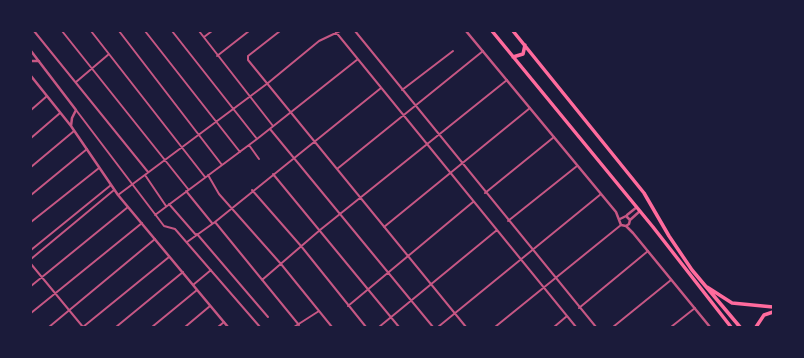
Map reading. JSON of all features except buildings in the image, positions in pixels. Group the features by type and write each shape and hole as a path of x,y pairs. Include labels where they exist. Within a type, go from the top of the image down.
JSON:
{"main road":[{"path":"492,31 637,207 731,327"},
{"path":"513,31 644,193 678,250 702,284 740,327"},
{"path":"513,57 523,54 525,45"},
{"path":"702,284 732,303 773,307"},
{"path":"756,327 764,315 773,312"}],"street":[{"path":"34,31 148,172"},
{"path":"62,31 166,159 188,189"},
{"path":"91,31 205,177"},
{"path":"119,31 222,165"},
{"path":"145,31 240,152"},
{"path":"172,31 257,139"},
{"path":"199,31 273,126"},
{"path":"204,37 212,31"},
{"path":"217,56 249,31"},
{"path":"280,31 248,56 248,60 466,327"},
{"path":"118,195 268,83 319,41 335,32 340,31"},
{"path":"355,31 508,221 596,327"},
{"path":"466,31 621,218 621,225"},
{"path":"335,32 576,327"},
{"path":"31,51 131,185 164,226 174,228 260,327"},
{"path":"402,90 453,51"},
{"path":"337,169 483,51"},
{"path":"76,82 109,54"},
{"path":"155,215 257,139 358,59"},
{"path":"31,61 39,62"},
{"path":"31,76 72,126"},
{"path":"262,280 320,230 507,80"},
{"path":"187,242 214,223 252,190 381,88"},
{"path":"31,110 47,96"},
{"path":"384,227 530,108"},
{"path":"76,110 72,118 72,126 74,131 87,148 114,190 228,327"},
{"path":"31,138 60,113"},
{"path":"66,120 72,118"},
{"path":"270,129 433,327"},
{"path":"31,167 74,131"},
{"path":"486,193 554,137"},
{"path":"249,145 259,159"},
{"path":"31,195 87,148"},
{"path":"508,221 578,166"},
{"path":"31,222 99,168"},
{"path":"273,174 399,327"},
{"path":"145,175 166,206"},
{"path":"208,175 215,184 217,191 281,264 331,327"},
{"path":"31,250 111,185"},
{"path":"31,259 114,190"},
{"path":"252,190 301,246 366,327"},
{"path":"186,191 299,325"},
{"path":"438,327 601,194"},
{"path":"348,306 473,202"},
{"path":"169,204 268,317"},
{"path":"31,286 128,207"},
{"path":"621,218 637,207"},
{"path":"626,226 640,211"},
{"path":"626,216 630,222 633,233"},
{"path":"31,314 142,223"},
{"path":"621,225 626,226 633,233 710,327"},
{"path":"495,327 621,225"},
{"path":"379,327 432,285 497,230"},
{"path":"49,327 155,239"},
{"path":"579,308 648,251"},
{"path":"31,264 83,327 169,256"},
{"path":"193,285 211,270"},
{"path":"116,327 183,272"},
{"path":"613,327 672,279"},
{"path":"152,327 197,290"},
{"path":"185,327 211,306"},
{"path":"671,327 695,308"},
{"path":"294,327 319,311"},
{"path":"554,327 567,316"},
{"path":"218,327 224,322"}]}
